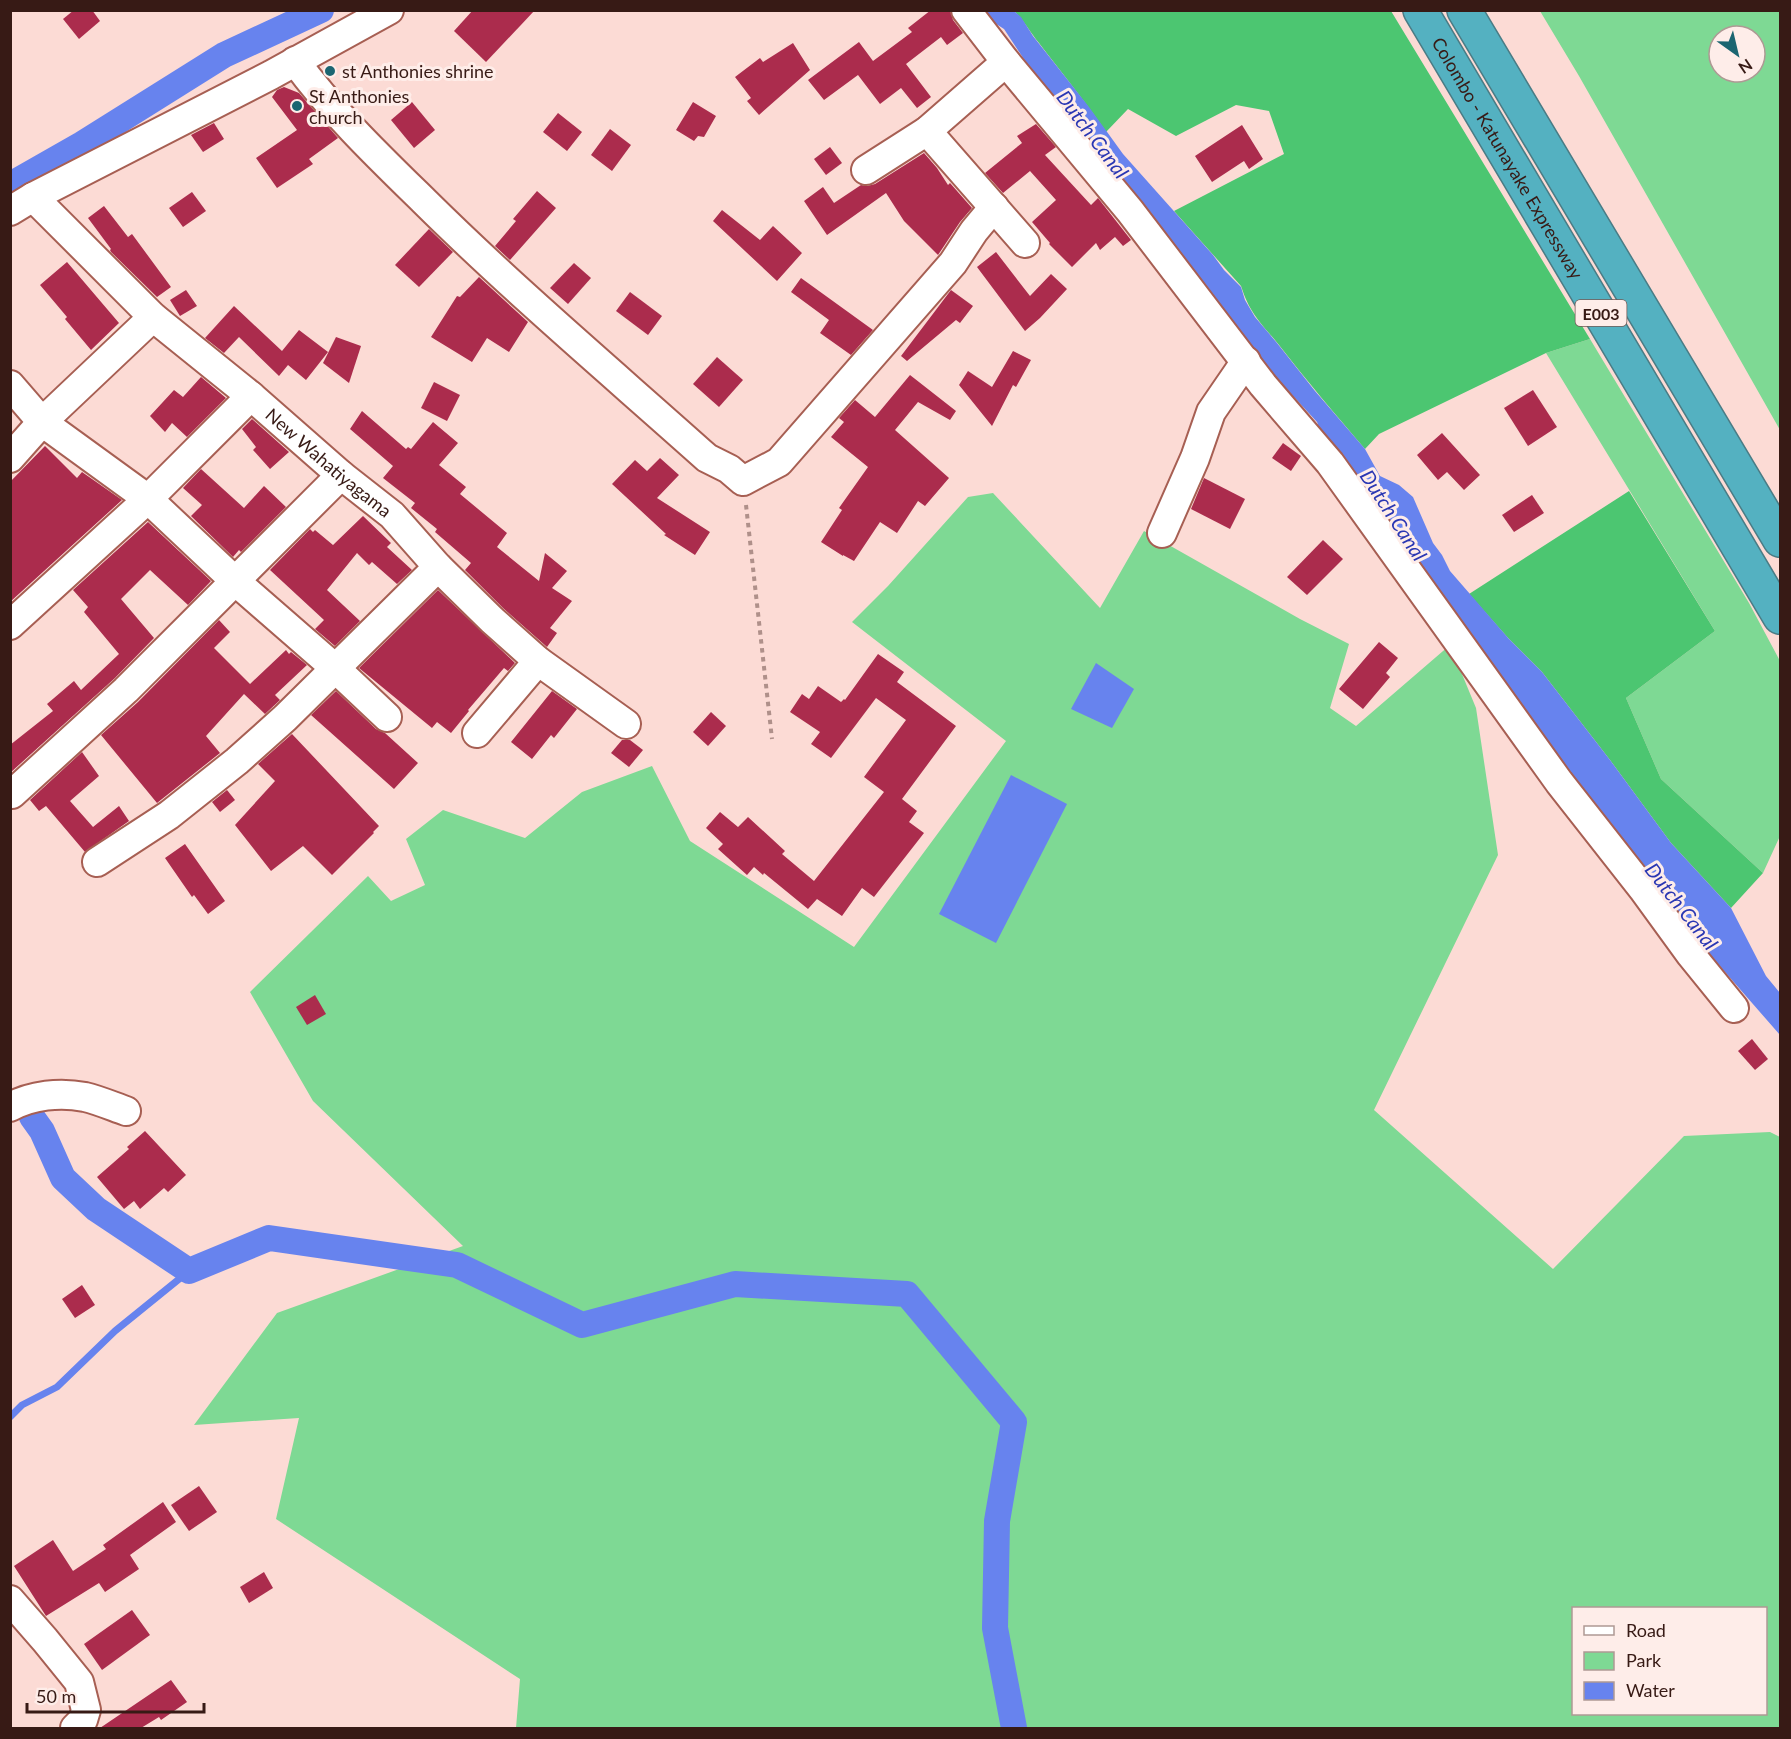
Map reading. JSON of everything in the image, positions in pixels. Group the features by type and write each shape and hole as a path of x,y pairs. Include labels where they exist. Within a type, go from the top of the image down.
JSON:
{"highway":[{"name":"Colombo - Katunayake Expressway","path":"1420,10 1780,617"},
{"name":"E003","path":"1464,10 1780,540"}],"street":[{"path":"22,204 271,75 389,10"},
{"path":"966,10 1006,62 1130,211 1246,362 1330,463 1558,782 1643,889 1691,956 1734,1008"},
{"path":"295,61 317,91 355,132 458,235 706,458 729,469 743,481 779,462 953,263 974,231 994,207"},
{"path":"866,170 927,131 1006,62"},
{"path":"927,131 1025,243"},
{"name":"New Wahatiyagama","path":"22,204 153,317 392,515 438,567 538,661 626,724"},
{"path":"10,458 42,422 153,317"},
{"path":"1162,533 1195,458 1211,412 1246,362"},
{"path":"10,386 42,422 148,499 235,581 335,668 387,717"},
{"path":"10,625 148,499 251,396"},
{"path":"12,794 126,690 341,475"},
{"path":"97,862 169,815 237,761 285,718 438,567"},
{"path":"477,733 538,661"},
{"path":"10,1107 23,1100 54,1094 85,1097 126,1111"},
{"path":"10,1600 79,1682 86,1710 82,1720 75,1728"}],"path":[{"path":"743,481 772,739"}],"green space":[{"path":"1014,11 1391,11 1590,339 1546,353 1379,434 1365,449 1257,318 1241,286 1174,211 1284,154 1269,111 1236,105 1176,136 1128,109 1106,132"},
{"path":"1540,11 1780,11 1780,430 1579,76"},
{"path":"1590,339 1749,603 1780,661 1780,836 1763,873 1661,779 1626,698 1715,631 1546,353"},
{"path":"1629,491 1715,631 1626,698 1661,779 1763,873 1731,908 1671,843 1542,672 1469,594"},
{"path":"993,493 1100,608 1144,531 1349,644 1330,708 1356,726 1450,645 1476,708 1498,855 1374,1110 1553,1269 1684,1136 1770,1132 1780,1137 1780,1728 516,1728 520,1679 276,1519 299,1418 194,1425 277,1313 463,1246 313,1101 250,992 368,876 391,901 425,885 406,839 443,810 525,838 582,792 652,766 690,841 854,947 1006,741 852,622 888,586 968,497"}],"water":[{"name":"Dutch Canal","path":"984,11 1014,11 1021,17 1123,154 1241,287 1245,300 1255,317 1365,449 1380,476 1399,485 1413,497 1433,543 1450,571 1509,639 1542,672 1671,843 1731,908 1766,976 1780,993 1780,1035 1711,956 1541,737 1400,536 1377,521 1377,502 1357,482 1324,441 1317,422 1271,372 1043,88 1004,29 990,20"},
{"path":"1096,663 1134,689 1112,728 1071,709"},
{"path":"1011,775 1067,804 996,943 939,914"}],"building":[{"path":"74,10 92,10 100,21 79,39 63,19"},
{"path":"473,10 535,10 486,62 454,31"},
{"path":"931,10 950,10 953,20 963,33 947,45 941,37 906,64 931,97 917,108 901,88 880,104 858,75 824,100 808,80 859,42 873,61 912,32 908,28"},
{"path":"793,43 810,70 759,115 747,101 751,98 735,77 760,58 763,62"},
{"path":"284,87 299,93 338,138 309,159 313,164 277,188 256,158 297,130 272,97 277,90"},
{"path":"412,102 435,130 414,148 391,120"},
{"path":"693,102 716,116 704,137 698,136 694,141 676,130"},
{"path":"558,113 582,132 567,151 543,132"},
{"path":"214,123 224,139 203,152 191,135"},
{"path":"1036,124 1056,147 1045,155 1091,205 1098,198 1131,240 1123,246 1115,237 1100,250 1096,243 1072,267 1049,244 1032,222 1056,200 1030,171 1003,193 985,173 1022,143 1017,136"},
{"path":"1242,125 1263,159 1249,169 1244,161 1212,182 1195,156"},
{"path":"610,129 631,145 612,171 591,155"},
{"path":"830,147 842,163 826,175 814,159"},
{"path":"924,153 948,185 950,183 972,208 938,255 904,221 886,193 827,235 804,201 823,187 834,203 861,185 875,184"},
{"path":"537,191 556,208 510,260 495,246 516,221 513,219"},
{"path":"192,192 206,211 183,227 169,208"},
{"path":"104,206 128,237 132,234 171,287 157,297 111,252 88,218"},
{"path":"722,210 760,240 773,226 802,253 777,281 713,221"},
{"path":"429,229 453,252 419,287 395,265"},
{"path":"996,252 1030,296 1051,274 1067,289 1025,331 977,267"},
{"path":"67,262 119,323 91,350 40,285"},
{"path":"574,263 591,278 568,304 550,288"},
{"path":"479,277 528,322 509,352 487,338 472,362 431,337 457,296 460,297"},
{"path":"801,278 873,330 851,355 820,333 829,320 791,292"},
{"path":"186,290 197,306 180,316 170,300"},
{"path":"951,290 973,306 960,323 956,320 907,361 901,356"},
{"path":"630,292 662,316 648,335 616,311"},
{"path":"234,306 282,351 299,330 328,352 306,380 288,365 279,376 239,337 224,353 205,338"},
{"path":"336,337 361,346 349,383 323,363"},
{"path":"1013,351 1031,360 1016,387 1013,385 992,426 959,385 968,371 992,387"},
{"path":"717,357 743,380 719,407 693,384"},
{"path":"910,375 956,411 950,420 918,402 895,430 949,478 925,506 918,501 897,533 880,522 854,561 821,542 842,510 839,508 868,467 831,437 844,422 839,418 855,400 875,417"},
{"path":"201,377 226,398 187,437 172,423 165,432 150,416 174,390 183,397"},
{"path":"434,382 460,395 447,421 421,408"},
{"path":"1533,390 1557,427 1528,446 1504,408"},
{"path":"362,411 406,449 408,447 411,449 433,422 458,443 439,465 466,487 460,494 507,533 497,547 539,581 545,553 567,571 552,588 572,601 550,628 557,633 547,647 465,570 471,563 435,532 437,529 411,508 415,503 383,478 393,466 350,429"},
{"path":"252,419 289,452 270,469 253,450 256,447 242,429"},
{"path":"1442,433 1480,475 1464,490 1447,472 1438,480 1417,455"},
{"path":"1283,443 1301,456 1291,471 1272,458"},
{"path":"45,446 77,478 82,472 122,500 10,602 10,482"},
{"path":"660,458 679,475 657,498 710,532 695,555 664,535 666,534 612,484 635,460 647,471"},
{"path":"201,469 244,508 264,486 286,507 241,552 239,550 233,557 191,516 202,505 183,488"},
{"path":"1204,478 1245,499 1230,529 1191,509"},
{"path":"1532,495 1544,513 1514,532 1502,515"},
{"path":"363,516 391,543 387,547 412,570 397,584 372,562 369,565 357,553 327,590 360,621 335,646 315,629 324,620 270,570 310,529 313,532 315,530 333,545"},
{"path":"148,522 211,581 188,605 150,570 121,599 154,638 115,678 10,773 10,745 53,711 47,704 74,681 81,690 119,654 84,612 88,607 73,590"},
{"path":"1323,540 1343,559 1307,595 1287,577"},
{"path":"438,590 515,663 508,671 504,668 451,733 437,722 432,728 359,668"},
{"path":"219,620 230,632 214,648 250,684 286,650 307,665 275,695 280,700 265,714 244,694 206,736 220,753 157,803 101,735 138,702"},
{"path":"1379,642 1398,658 1386,673 1390,677 1363,709 1339,689"},
{"path":"878,654 904,672 897,682 956,726 902,799 917,811 909,822 924,833 874,897 862,888 842,916 817,899 808,909 754,867 747,875 718,849 723,844 706,828 720,812 738,827 748,817 785,851 782,854 814,881 884,792 864,777 906,720 876,698 831,758 811,744 820,732 790,712 802,694 809,699 818,686 841,702 845,700"},
{"path":"336,691 376,729 385,733 418,763 394,789 311,715"},
{"path":"552,691 577,709 554,738 551,735 532,759 511,742"},
{"path":"711,712 726,726 708,746 693,732"},
{"path":"292,734 379,826 332,875 303,846 271,871 235,825 275,781 258,764"},
{"path":"622,740 630,740 643,750 629,767 611,753"},
{"path":"82,752 99,776 70,801 93,827 119,806 129,821 85,852 46,806 39,811 30,800"},
{"path":"227,790 235,800 220,812 212,802"},
{"path":"185,844 225,901 208,914 194,895 192,897 165,858"},
{"path":"315,995 326,1014 307,1025 296,1007"},
{"path":"1752,1039 1768,1059 1755,1070 1738,1051"},
{"path":"145,1131 186,1175 168,1192 164,1188 140,1209 134,1201 124,1209 97,1177 129,1149 127,1147"},
{"path":"82,1285 95,1305 75,1318 62,1299"},
{"path":"199,1486 217,1512 189,1531 171,1505"},
{"path":"163,1502 176,1522 130,1555 139,1569 105,1592 99,1583 46,1616 14,1566 53,1540 73,1571 106,1549 103,1545"},
{"path":"264,1572 273,1588 249,1603 240,1587"},
{"path":"132,1610 150,1635 102,1670 84,1644"},
{"path":"171,1680 187,1702 161,1720 159,1717 141,1728 100,1728"}],"waterway":[{"path":"10,185 82,144 224,55 321,10"},
{"path":"32,1117 42,1131 63,1178 96,1209 189,1271 269,1238 457,1265 582,1325 735,1284 907,1294 1014,1422 997,1521 995,1628 1014,1728"},
{"path":"10,1417 22,1405 57,1387 115,1331 189,1271"}],"place":[{"name":"st Anthonies shrine","path":"330,71"},
{"name":"St Anthonies church","path":"297,106"}]}
